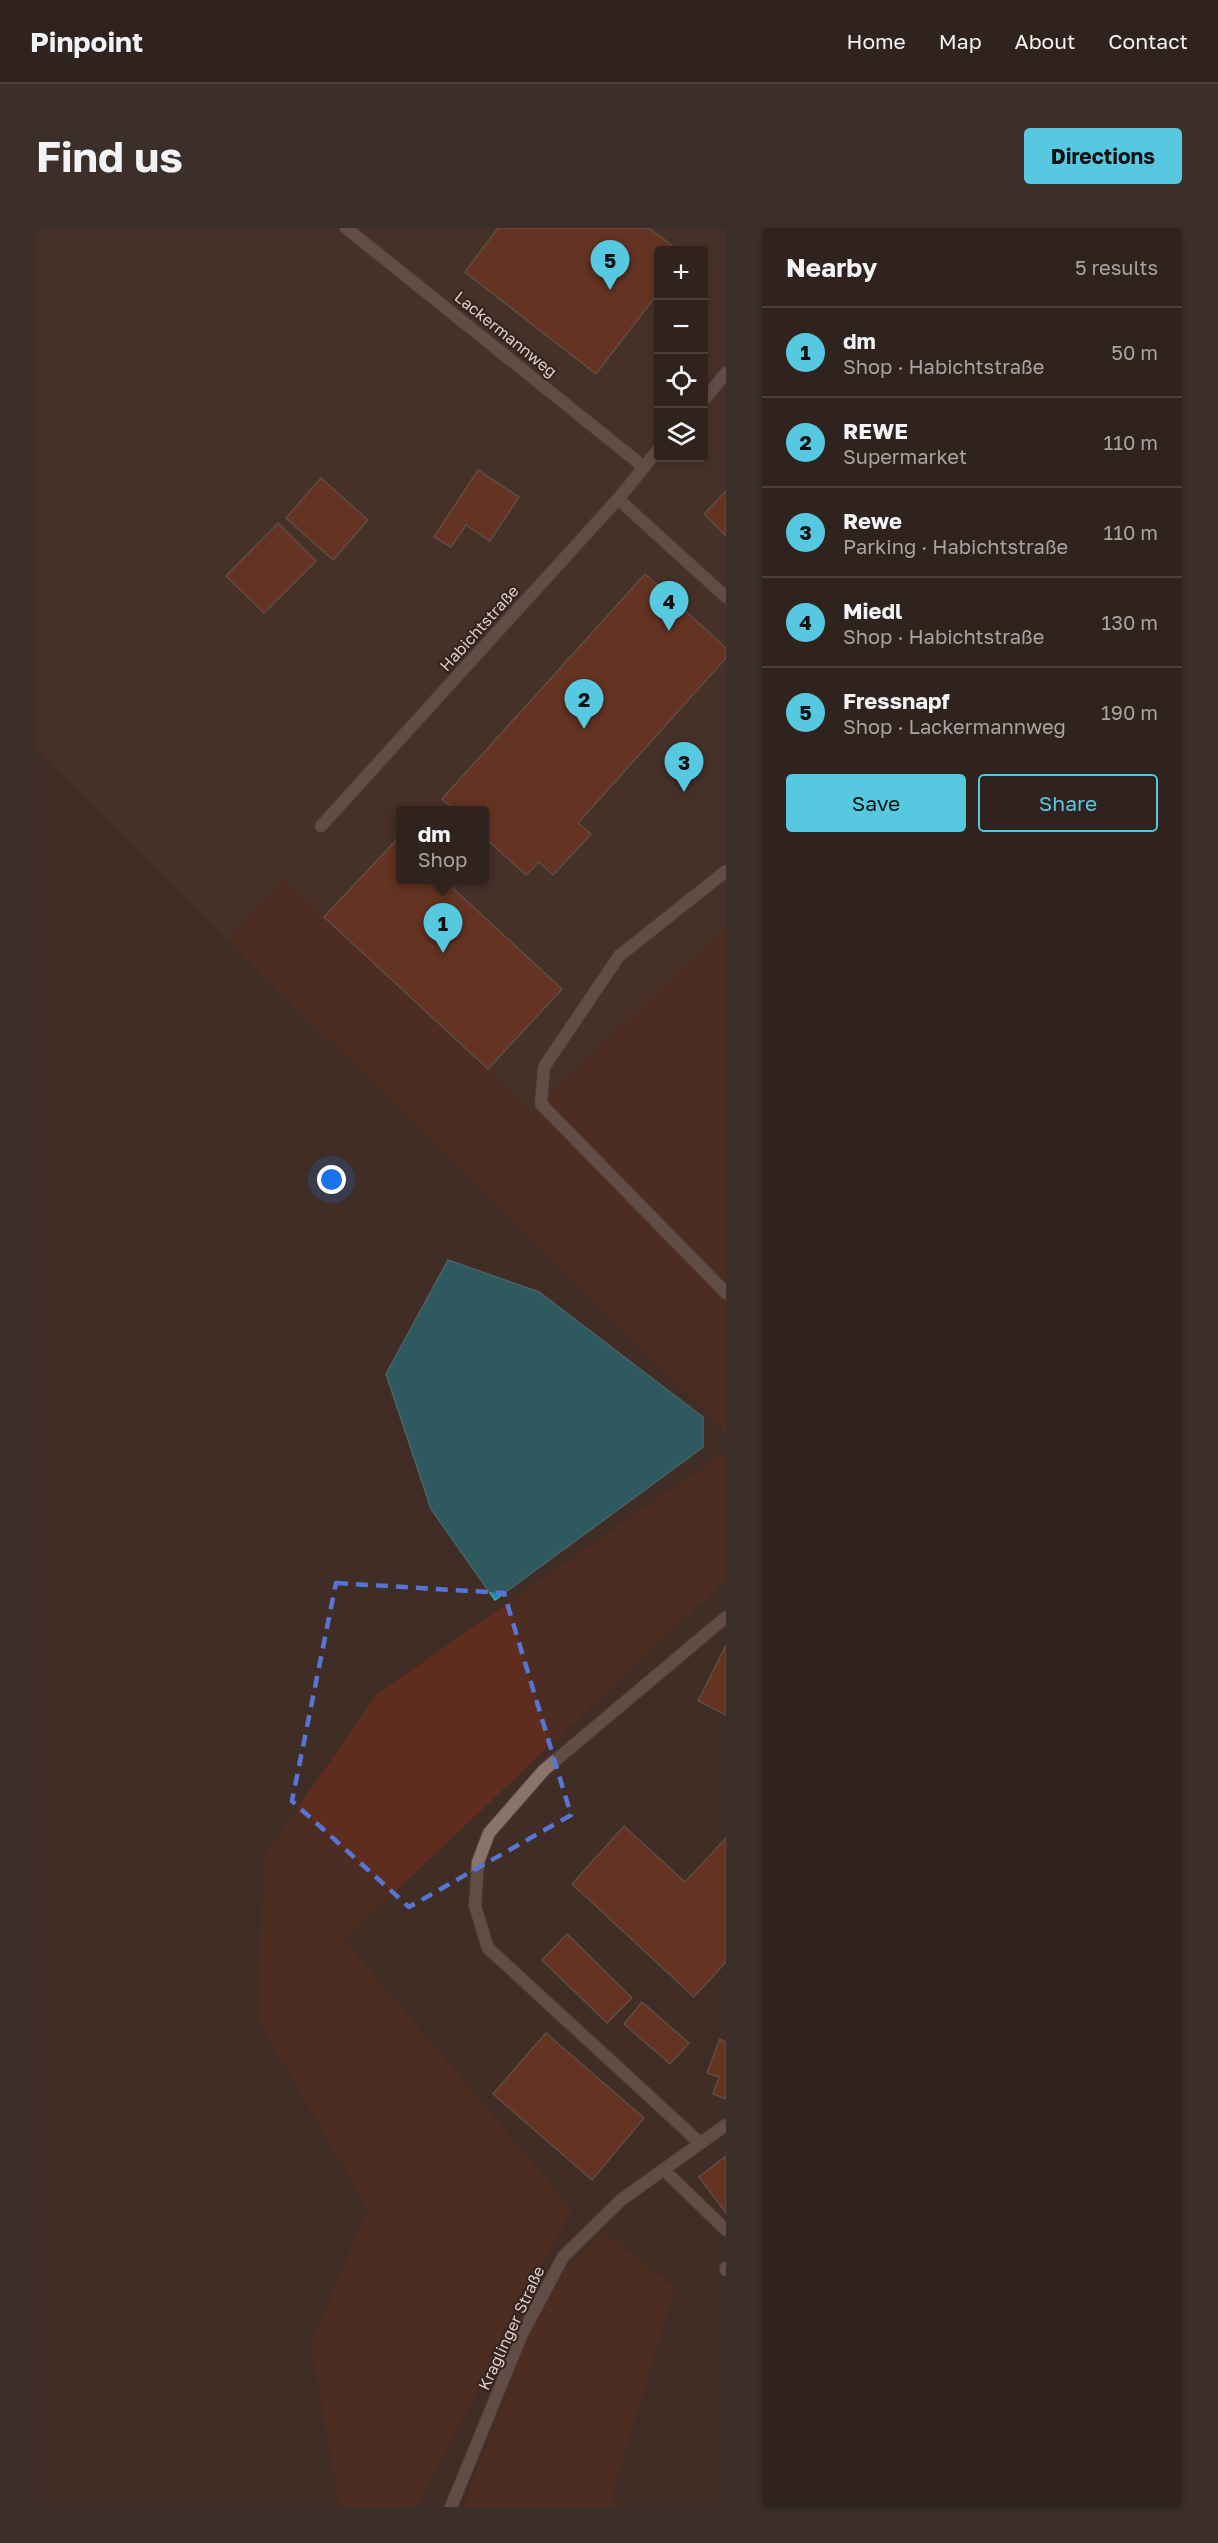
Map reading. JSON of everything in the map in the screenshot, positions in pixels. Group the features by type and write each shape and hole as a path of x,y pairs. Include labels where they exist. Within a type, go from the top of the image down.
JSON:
{"street":[{"name":"Lackermannweg","path":"346,228 644,466"},
{"path":"708,395 726,373"},
{"name":"Habichtstraße","path":"321,826 618,499 654,455"},
{"path":"618,499 726,597"},
{"path":"726,871 619,956 544,1067 541,1104 726,1293"},
{"path":"700,2143 488,1948 475,1906 478,1862 489,1833 543,1770 726,1617"},
{"name":"Kraglinger Straße","path":"451,2507 522,2334 563,2257 621,2200 726,2125"},
{"path":"664,2170 726,2230"}],"highlighted area":[{"path":"336,1583 504,1593 571,1815 409,1907 292,1801"}],"shaded area":[{"path":"36,228 726,228 726,926 532,1113 285,881 228,940 36,751"},
{"path":"284,880 532,1113 726,926 726,1432 228,940"},
{"path":"726,1451 726,1579 344,1940 572,2209 417,2507 340,2507 311,2344 368,2209 258,2020 264,1856 377,1694"},
{"path":"602,2231 675,2288 610,2501 624,2507 463,2507 527,2339 564,2271"}],"water":[{"path":"448,1260 539,1292 703,1417 703,1447 495,1600 431,1509 386,1374"}],"building":[{"path":"498,228 649,228 673,246 654,246 654,298 596,374 465,272"},
{"path":"478,470 519,497 490,541 466,525 451,547 434,537"},
{"path":"321,478 368,520 333,560 286,518"},
{"path":"726,491 726,536 704,514"},
{"path":"278,523 316,561 264,613 226,576"},
{"path":"645,574 726,648 726,658 578,823 591,834 553,875 539,862 526,875 489,842 489,806 450,806 442,799"},
{"path":"396,840 396,884 448,884 562,989 488,1069 324,917"},
{"path":"726,1645 726,1715 698,1701"},
{"path":"624,1826 685,1882 726,1838 726,1962 694,1997 572,1884"},
{"path":"567,1934 632,1998 607,2023 542,1960"},
{"path":"642,2002 689,2043 670,2064 624,2024"},
{"path":"546,2033 644,2118 592,2180 493,2094"},
{"path":"720,2039 726,2042 726,2099 713,2094 719,2077 707,2073"},
{"path":"726,2156 726,2213 699,2177"}],"place":[{"name":"Fressnapf","path":"610,290"},
{"name":"Miedl","path":"669,631"},
{"name":"REWE","path":"584,729"},
{"name":"Rewe","path":"684,792"},
{"name":"dm","path":"443,953"}]}
